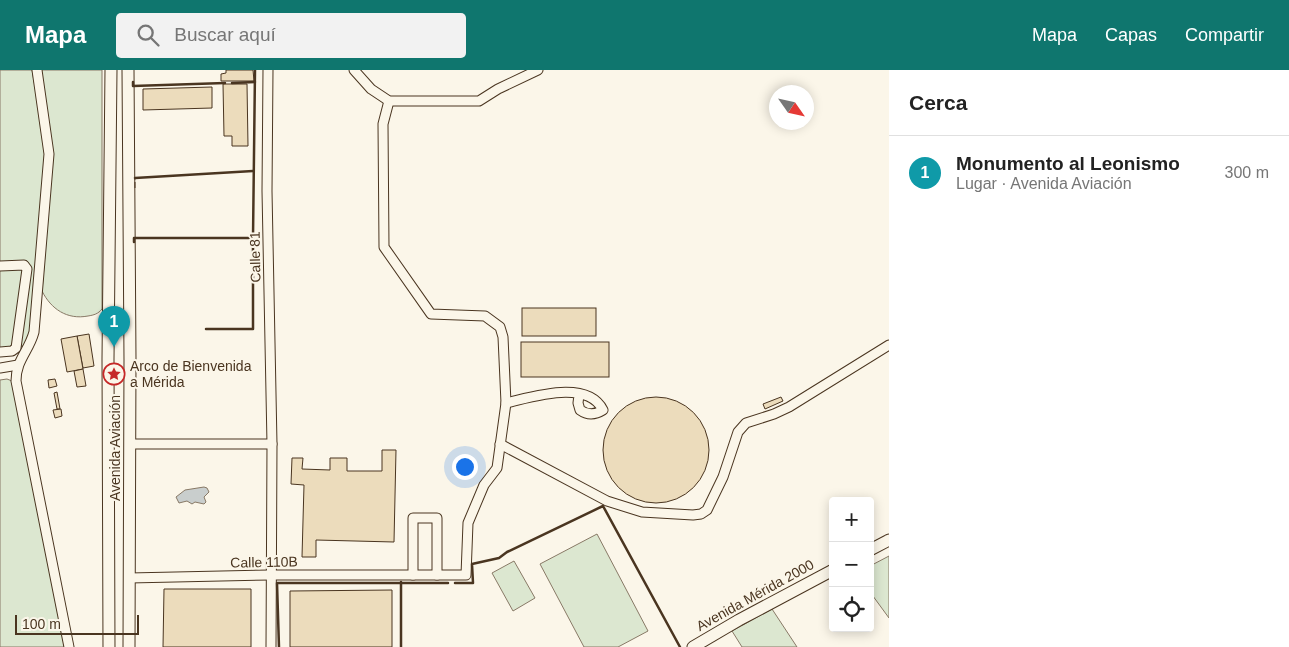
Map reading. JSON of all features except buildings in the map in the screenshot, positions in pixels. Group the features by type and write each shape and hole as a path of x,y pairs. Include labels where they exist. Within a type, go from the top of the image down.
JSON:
{"main road":[{"name":"Avenida Aviación","path":"109,647 108,359 111,70"},
{"name":"Avenida Aviación","path":"128,70 129,647"},
{"path":"874,548 889,540"},
{"name":"Avenida Mérida 2000","path":"692,647 829,572"}],"street":[{"path":"37,70 49,154 34,332 31,343 18,365 16,381 69,647"},
{"name":"Calle 81","path":"268,70 267,191 272,444 271,647"},
{"path":"354,70 372,89 389,101 479,101 498,89 538,70"},
{"path":"389,101 382,124 384,246 431,314 485,316 500,327 503,337 506,403 500,444 608,501 642,512 702,514 707,510 722,476 738,432 746,423 789,407 889,344"},
{"path":"25,284 32,274 42,240"},
{"path":"0,266 24,265 27,269 16,348 12,351 0,352"},
{"path":"0,368 18,365"},
{"path":"506,403 553,392 579,394"},
{"path":"130,444 272,444"},
{"name":"Calle 110B","path":"129,578 271,575 466,576 468,523 484,485 497,468 500,444"},
{"path":"413,575 413,518 437,518 437,575"}],"green space":[{"path":"0,70 32,70 44,136 45,154 29,343 0,356"},
{"path":"40,70 102,70 102,309 90,316 80,317 61,312 50,303 42,291 53,153"},
{"path":"7,379 12,381 66,647 0,647 0,380"},
{"path":"597,534 648,631 618,647 584,647 540,564"},
{"path":"889,556 889,618 874,597 874,564"},
{"path":"514,561 535,598 513,611 492,573"},
{"path":"772,609 797,647 742,647 732,631"}],"shaded area":[{"path":"204,487 209,492 204,497 206,502 204,504 195,502 192,504 187,501 179,503 176,497 185,490"}],"fence":[{"path":"135,178 135,188"}],"wall":[{"path":"253,238 255,70"},
{"path":"133,82 133,86 225,83"},
{"path":"232,83 255,82"},
{"path":"135,178 253,171"},
{"path":"134,242 134,238 253,238 253,329 206,329"},
{"path":"455,583 473,583 472,564 499,558 507,552 603,506 680,647"},
{"path":"401,582 401,647"},
{"path":"279,647 277,583 448,583"}],"place":[{"name":"Monumento al Leonismo","path":"114,347"},
{"name":"Arco de Bienvenida a Mérida","path":"114,374"}]}
